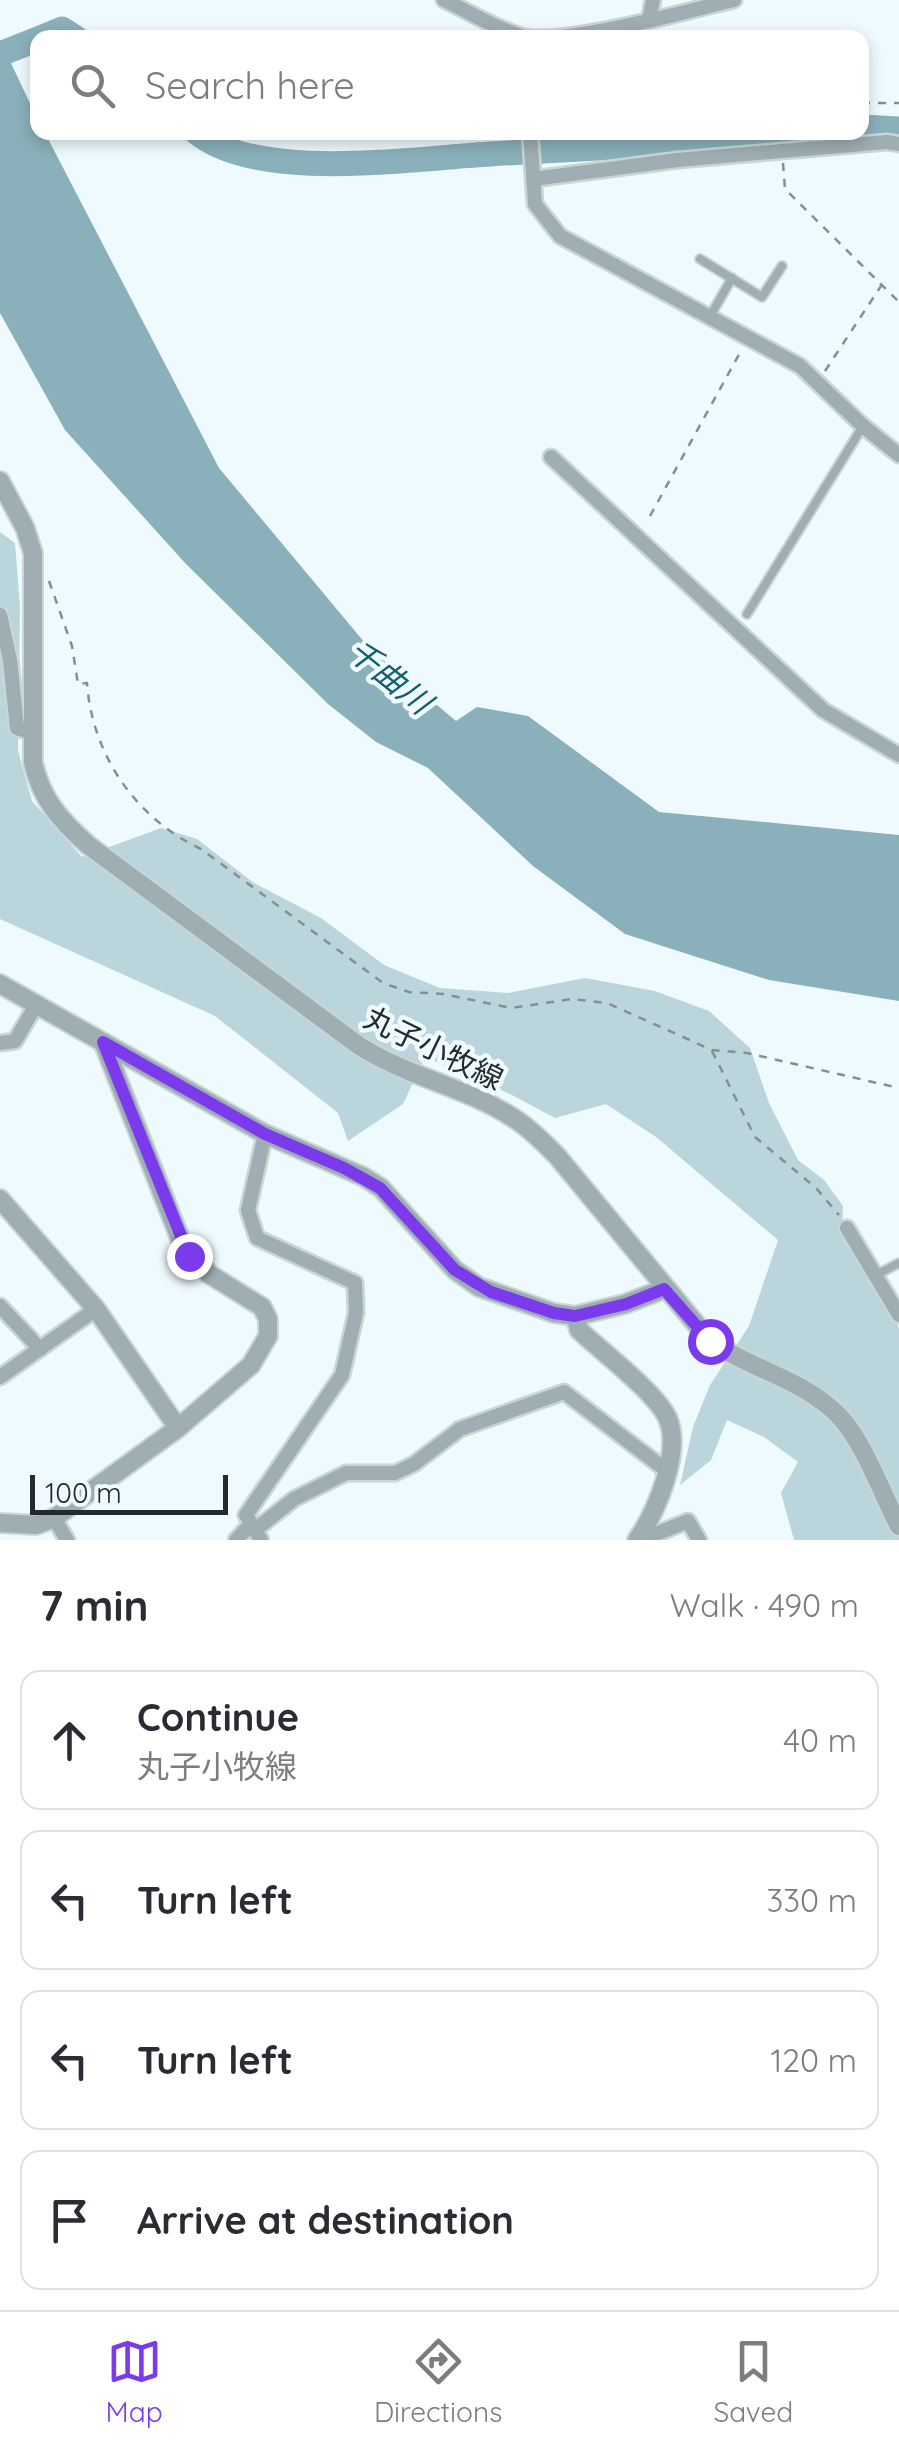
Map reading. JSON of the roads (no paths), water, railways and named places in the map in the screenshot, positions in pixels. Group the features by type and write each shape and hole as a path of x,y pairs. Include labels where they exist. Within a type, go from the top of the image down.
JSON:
{"street":[{"path":"444,0 509,30"},
{"path":"649,20 653,0"},
{"path":"593,30 734,0"},
{"path":"529,140 536,204 560,236 800,366 899,455"},
{"path":"533,174 899,144"},
{"path":"551,457 823,710 899,755"},
{"name":"丸子小牧線","path":"0,481 25,528 34,569 32,733 38,786 54,812 88,845 377,1058 466,1094 516,1120 557,1156 698,1329 725,1352 806,1392 839,1416 852,1432 899,1526"},
{"path":"0,614 10,660 17,728 32,733"},
{"path":"0,984 265,1134 380,1188 455,1270 479,1287 554,1313 575,1316 626,1304 664,1289"},
{"path":"0,1043 15,1041 36,1005"},
{"path":"0,1523 36,1525 54,1518 178,1428 259,1355 268,1336 268,1319 262,1307 209,1274 189,1256 103,1042"},
{"path":"256,1531 246,1515 342,1375 356,1313 355,1284 257,1238 248,1210 265,1134"},
{"path":"0,1199 96,1309 178,1428"},
{"path":"847,1228 899,1315"},
{"path":"0,1306 40,1349"},
{"path":"0,1377 96,1309"},
{"path":"575,1316 579,1330 662,1409 672,1430 660,1500 639,1540"},
{"path":"236,1540 256,1531 294,1500 346,1474 394,1473 414,1464 460,1429 564,1392 667,1471"},
{"path":"54,1518 66,1540"},
{"path":"639,1540 688,1520 698,1540"}],"lane":[{"path":"700,259 762,297 782,266"},
{"path":"709,318 732,278"},
{"path":"746,614 864,426"},
{"path":"876,1275 899,1264"}],"water":[{"name":"千曲川","path":"0,40 30,103 30,140 49,140 219,468 370,649 456,721 477,707 528,716 659,812 899,835 899,1001 769,980 625,934 533,866 428,768 376,742 328,704 186,564 65,430 0,313"}],"waterway":[{"path":"60,30 64,30"},
{"path":"0,54 30,42"},
{"path":"869,127 899,129"},
{"path":"210,140 257,158 338,164 712,140"}]}
